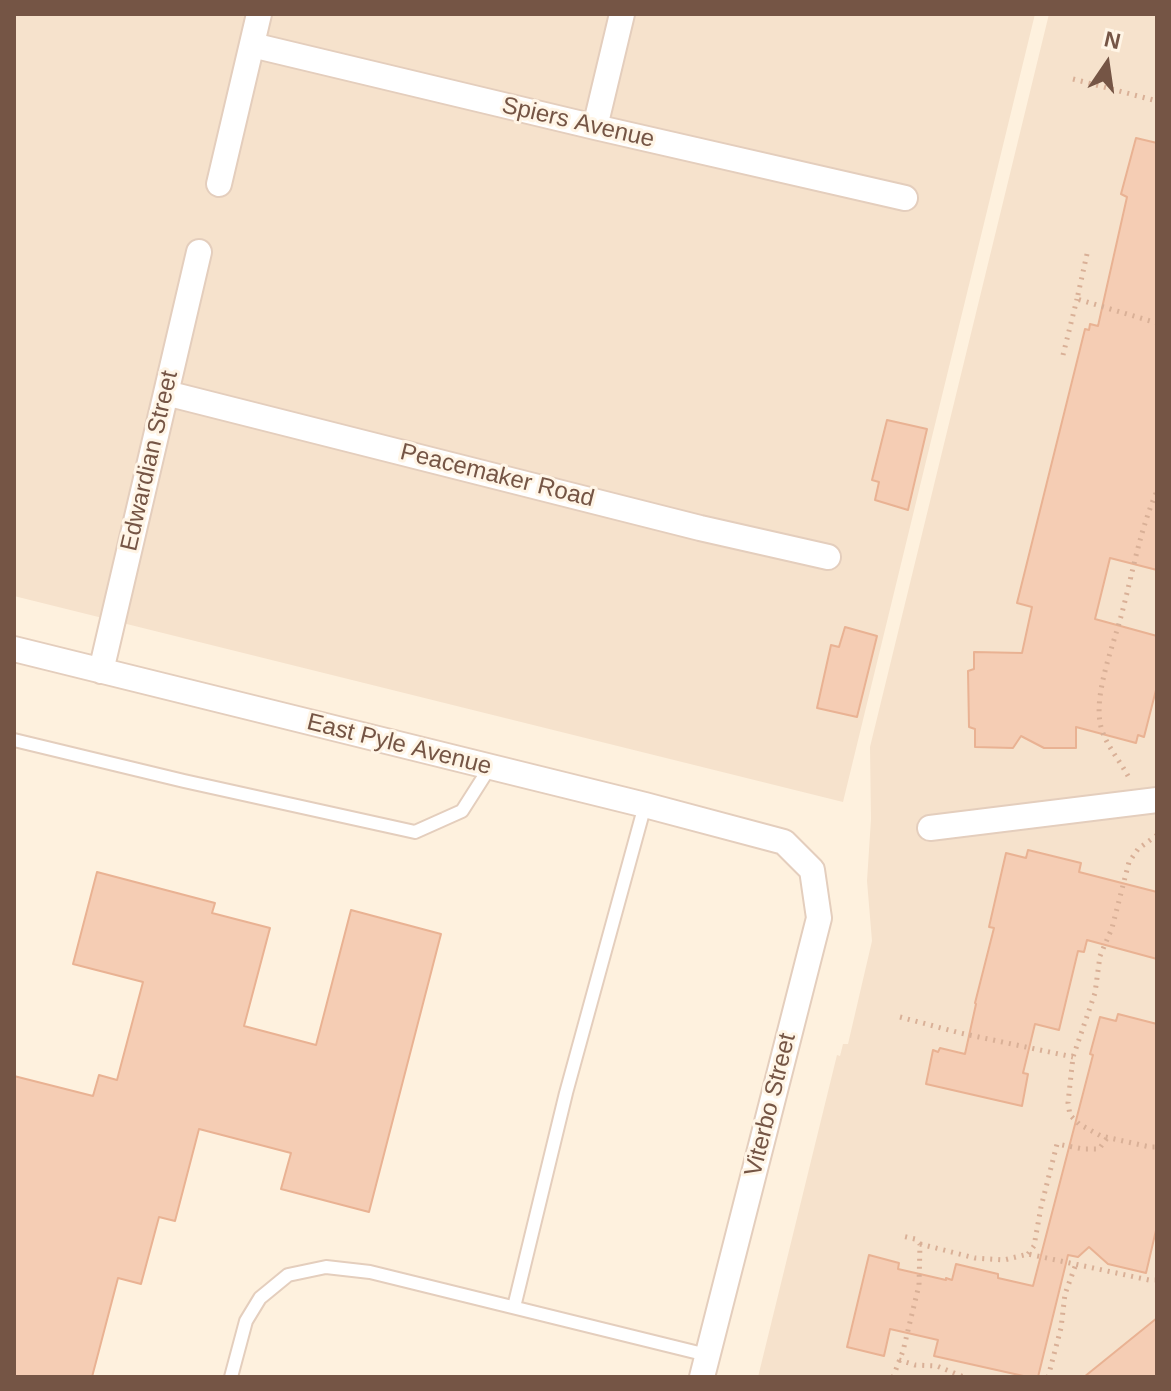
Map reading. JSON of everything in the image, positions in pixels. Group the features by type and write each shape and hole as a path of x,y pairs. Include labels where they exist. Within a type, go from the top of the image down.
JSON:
{"street":[{"path":"219,184 259,14"},
{"path":"595,127 622,14"},
{"name":"Spiers Avenue","path":"252,45 905,198"},
{"name":"Edwardian Street","path":"101,671 199,252"},
{"name":"Peacemaker Road","path":"166,393 828,557"},
{"name":"East Pyle Avenue","path":"14,649 784,842"},
{"path":"930,828 1149,801"},
{"name":"Viterbo Street","path":"705,1366 819,918 812,870 784,842"}],"lane":[{"path":"14,740 415,832 462,811 490,767"},
{"path":"514,1307 566,1093 645,805"},
{"path":"231,1377 246,1321 260,1298 288,1275 326,1267 370,1272 514,1307 705,1366"}],"path":[{"path":"1073,79 1157,101"},
{"path":"1063,355 1087,254"},
{"path":"1077,299 1157,323"},
{"path":"1149,801 1123,767 1105,737 1100,721 1106,663 1157,491"},
{"path":"1157,835 1138,849 1129,862 1112,928 1100,956 1095,993 1073,1057 1068,1103 1070,1115 1079,1124 1107,1138 1157,1147"},
{"path":"900,1017 1073,1057"},
{"path":"1028,1254 1034,1246 1057,1144 1099,1149 1107,1138"},
{"path":"902,1236 915,1239 920,1244 975,1258 1004,1260 1028,1254 1157,1280"},
{"path":"893,1377 903,1351 919,1285 920,1244"},
{"path":"1048,1377 1061,1328 1065,1294 1076,1264"},
{"path":"899,1360 915,1365 937,1366 964,1377"}],"shaded area":[{"path":"14,14 1035,14 843,802 14,596"},
{"path":"1049,14 1157,14 1157,1377 758,1377 837,1055 840,1056 843,1044 848,1044 872,941 867,881 871,819 870,747"}],"building":[{"path":"1136,138 1157,143 1157,570 1110,558 1095,619 1157,636 1157,686 1144,737 1138,735 1136,743 1076,727 1076,748 1044,748 1021,736 1013,748 975,747 975,729 969,727 968,671 974,669 974,652 1022,653 1032,607 1017,603 1085,329 1089,330 1090,324 1098,326 1127,197 1121,194"},
{"path":"887,420 927,429 908,510 875,500 879,482 872,480"},
{"path":"845,627 877,636 857,717 817,708 831,645 839,647"},
{"path":"1028,850 1081,863 1079,872 1157,892 1157,959 1087,940 1084,952 1078,951 1059,1030 1035,1024 1023,1073 1028,1074 1022,1106 926,1084 933,1050 938,1052 940,1048 965,1054 994,928 989,927 1006,853 1026,858"},
{"path":"97,872 215,903 212,913 270,928 244,1026 316,1045 351,910 441,934 369,1212 281,1189 291,1153 199,1129 175,1221 159,1217 141,1284 118,1278 92,1377 14,1377 14,1076 93,1096 99,1075 117,1080 143,982 73,964"},
{"path":"1118,1014 1157,1024 1157,1226 1146,1273 1108,1264 1089,1247 1078,1257 1068,1255 1038,1377 934,1356 938,1340 890,1329 884,1356 847,1347 869,1255 899,1263 898,1269 946,1280 952,1280 956,1264 1033,1286 1100,1017 1116,1021"},
{"path":"1157,1318 1157,1377 1084,1377"}]}
